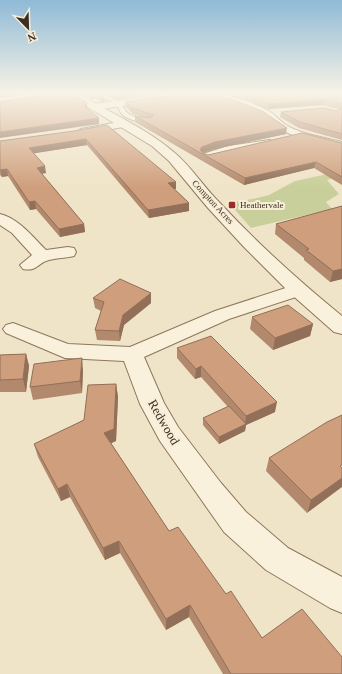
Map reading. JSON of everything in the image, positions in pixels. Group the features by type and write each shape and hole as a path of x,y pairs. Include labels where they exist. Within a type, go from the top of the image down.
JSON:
{"street":[{"path":"68,134 121,124"},
{"name":"Compton Acres","path":"125,124 156,144 173,158 213,205 298,290 342,327"},
{"path":"281,124 301,135 342,145"},
{"path":"206,156 228,149 284,140 301,135"},
{"path":"0,218 17,230 35,261 68,252"},
{"path":"13,329 65,350 132,354 222,315 298,290"},
{"name":"Redwood","path":"132,354 152,404 170,434 211,492 235,522 277,559 342,596"}],"green space":[{"path":"332,173 342,176 327,180 339,194 326,202 332,209 251,228 229,203 269,195 295,181"}],"building":[{"path":"0,124 53,124 0,132"},
{"path":"150,124 282,124 287,128 215,142 202,147 200,150 208,155 302,133 342,143 342,177 316,162 245,178"},
{"path":"309,124 342,124 342,134"},
{"path":"107,125 176,182 168,183 189,203 148,210 86,139 29,148 45,166 37,168 84,224 59,229 35,201 29,202 7,169 0,170 0,141"},
{"path":"342,206 342,269 333,271 306,250 309,249 276,224"},
{"path":"120,279 151,293 123,315 119,331 95,330 104,302 93,298"},
{"path":"288,305 313,324 275,338 252,317"},
{"path":"211,336 277,402 246,416 201,366 196,369 177,348"},
{"path":"26,354 23,379 0,380 0,355"},
{"path":"82,358 80,381 30,387 34,364"},
{"path":"116,384 114,429 104,433 169,531 178,527 226,594 231,591 262,638 302,609 342,657 342,674 231,674 190,605 166,619 119,541 103,548 67,484 58,489 34,444 84,420 88,385"},
{"path":"229,406 246,424 219,437 203,418"},
{"path":"342,415 342,465 340,466 342,468 342,478 311,500 269,458 327,422"}],"place":[{"name":"Heathervale","path":"232,205"}]}
